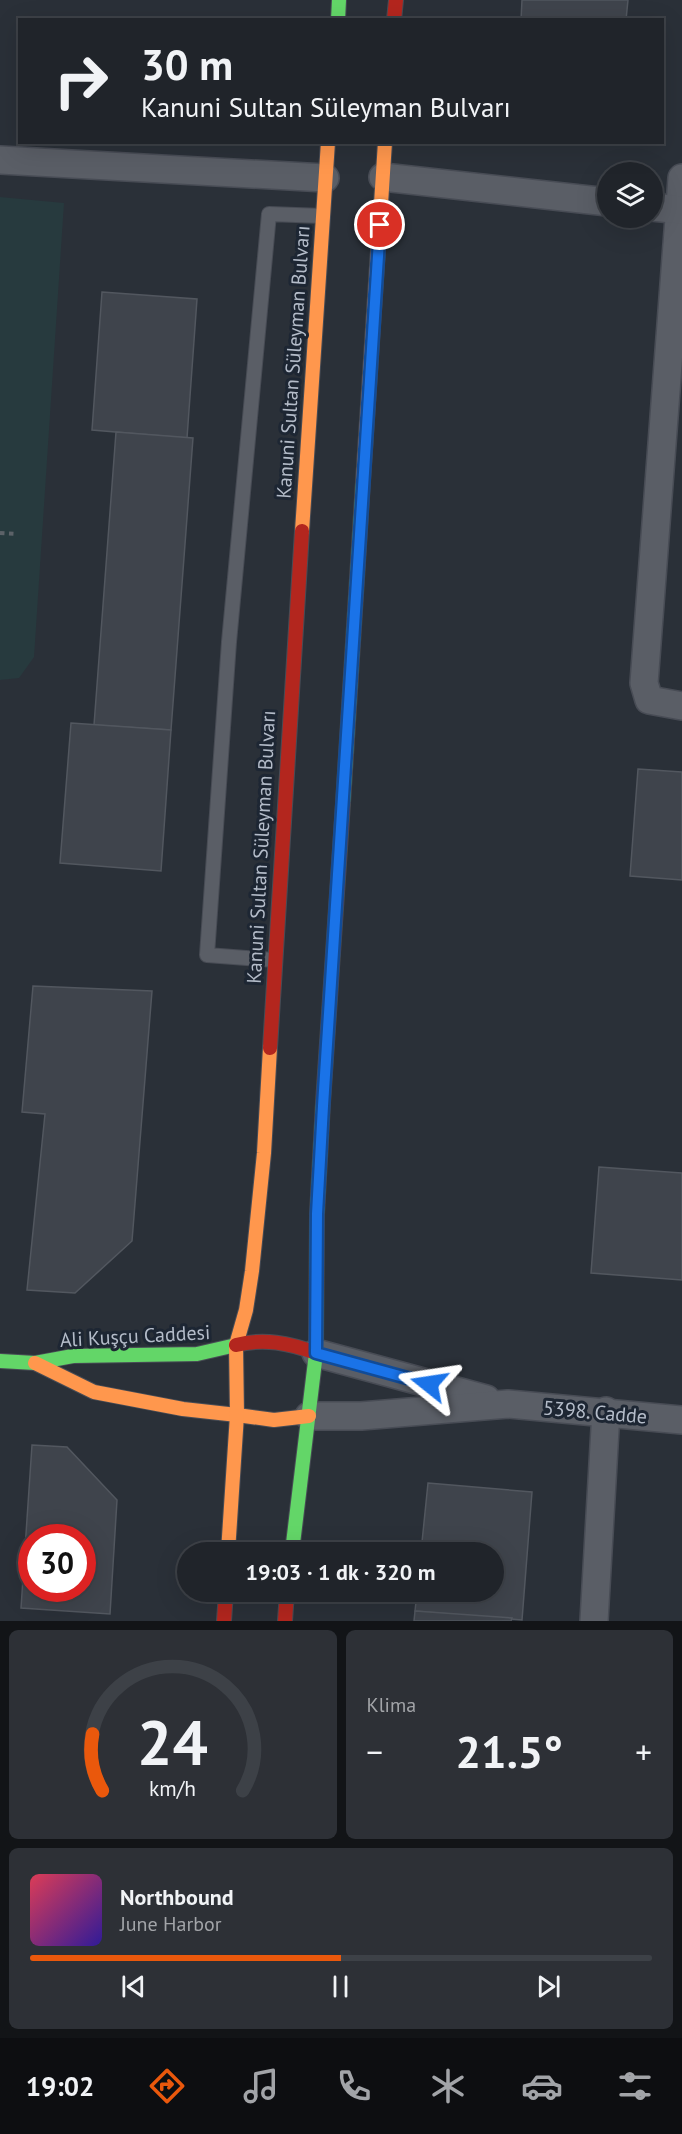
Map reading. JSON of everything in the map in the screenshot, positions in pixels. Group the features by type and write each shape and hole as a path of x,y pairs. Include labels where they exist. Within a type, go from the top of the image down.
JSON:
{"main road":[{"path":"338,18 339,0"},
{"path":"394,18 396,0"},
{"name":"Kanuni Sultan Süleyman Bulvarı","path":"229,1542 237,1415 236,1346 246,1310 260,1209 274,960 328,144"},
{"path":"293,1542 316,1353 317,1214 385,144"},
{"name":"Ali Kuşçu Caddesi","path":"0,1361 35,1363 73,1356 197,1354 250,1341 270,1341 316,1353"},
{"name":"Ali Kuşçu Caddesi","path":"35,1363 94,1392 183,1409 274,1420 309,1416"},
{"path":"224,1621 225,1602"},
{"path":"285,1621 286,1602"}],"street":[{"path":"0,160 325,178"},
{"path":"383,177 597,201"},
{"path":"682,178 644,682 648,700 682,706"},
{"path":"663,208 681,210"},
{"name":"5398. Cadde","path":"316,1353 508,1404"},
{"name":"5398. Cadde","path":"309,1416 361,1416 508,1404 682,1420"},
{"path":"594,1621 606,1412"}],"lane":[{"path":"274,960 207,956 213,842 269,214 323,216"}],"path":[{"path":"0,533 17,534"}],"green space":[{"path":"0,197 64,203 34,657 19,678 0,680"}],"building":[{"path":"522,0 628,0 626,18 521,18"},
{"path":"102,292 197,299 187,438 92,430"},
{"path":"116,432 193,438 171,730 94,725"},
{"path":"71,723 171,730 161,871 60,863"},
{"path":"638,769 682,772 682,880 630,876"},
{"path":"33,986 152,991 132,1241 75,1293 27,1290 45,1114 22,1112"},
{"path":"599,1167 682,1173 682,1280 591,1273"},
{"path":"32,1445 67,1447 117,1500 110,1614 21,1608 21,1602 96,1602 96,1524 27,1524"},
{"path":"428,1483 532,1492 522,1620 415,1611 416,1602 504,1602 504,1542 422,1542"},
{"path":"415,1611 512,1618 511,1621 414,1621"}],"traffic: fast":[{"path":"338,18 339,0"},
{"path":"343,803 363,482"},
{"path":"293,1542 316,1353 317,1214 323,1103"},
{"path":"0,1361 35,1363 73,1356 197,1354 236,1345"}],"traffic: slow":[{"path":"302,531 328,144"},
{"path":"363,482 385,144"},
{"path":"229,1542 237,1415 236,1345 246,1310 252,1271 264,1153 270,1048"},
{"path":"35,1363 94,1392 183,1409 237,1415"},
{"path":"237,1415 274,1420 309,1416"}],"traffic: jam":[{"path":"394,18 396,0"},
{"path":"270,1048 302,531"},
{"path":"323,1103 343,803"},
{"path":"236,1345 257,1342 276,1343 316,1353"},
{"path":"224,1621 225,1602"},
{"path":"285,1621 286,1602"}],"route":[{"path":"380,225 323,1106 317,1214 316,1353 429,1384"}]}
